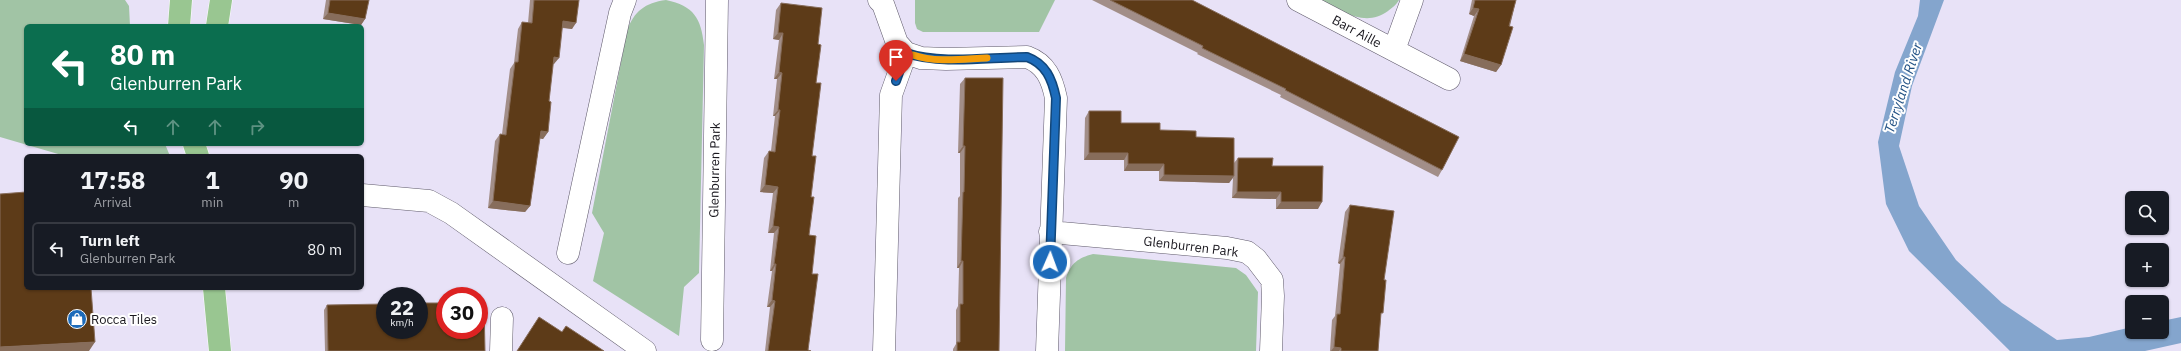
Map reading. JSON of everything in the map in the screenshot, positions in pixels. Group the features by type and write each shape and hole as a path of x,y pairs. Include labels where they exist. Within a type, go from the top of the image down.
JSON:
{"main road":[{"path":"179,24 181,0"},
{"path":"217,24 221,0"},
{"path":"214,290 220,351"}],"street":[{"path":"568,253 620,13 625,0"},
{"name":"Glenburren Park","path":"712,340 717,0"},
{"path":"879,0 883,4 897,43 906,53 921,58 940,59 1027,57 1037,61 1044,68 1052,82 1056,98 1050,232 1047,351"},
{"name":"Barr Aille","path":"1298,0 1449,79"},
{"name":"Barr Aille","path":"1394,50 1412,0"},
{"path":"884,351 891,95 906,53"},
{"path":"364,195 429,201 451,213 645,351"},
{"name":"Glenburren Park","path":"1050,232 1227,248 1247,252 1256,259 1272,280 1273,296 1271,351"},
{"path":"501,351 502,318"}],"green space":[{"path":"0,0 125,0 129,6 130,24 24,24 24,144 0,137"},
{"path":"666,0 690,10 698,20 701,27 704,45 699,273 684,287 679,336 593,281 604,233 592,213 627,31 633,18 641,9 652,3"},
{"path":"915,0 1055,0 1039,32 923,32 917,29 915,23"},
{"path":"1321,0 1399,0 1388,11 1379,16 1362,18 1345,13"},
{"path":"31,146 166,146 169,154 58,154"},
{"path":"1093,254 1236,268 1246,275 1258,292 1256,351 1065,351 1066,278 1070,268 1079,259"}],"water":[{"name":"Terryland River","path":"1920,0 1944,0 1912,86 1899,146 1919,206 1956,260 2002,303 2057,340 2089,337 2125,329 2125,339 2169,339 2169,320 2181,317 2181,343 2145,351 2010,351 1909,251 1886,204 1878,142 1895,72 1918,16"}],"building":[{"path":"330,0 369,0 365,19 328,13"},
{"path":"534,0 579,0 576,23 563,21 559,58 554,57 549,101 551,102 548,132 541,131 530,206 493,201 500,134 506,135 515,62 518,62 522,22 532,23"},
{"path":"1110,0 1192,0 1459,137 1442,170 1285,90 1286,89 1202,48 1203,46"},
{"path":"1475,0 1516,0 1509,26 1513,27 1501,65 1464,54 1479,9 1473,8"},
{"path":"781,3 822,8 818,44 821,45 816,83 821,83 812,156 816,156 811,197 814,197 809,235 816,236 812,274 818,274 808,350 811,351 768,351 775,301 772,300 776,264 774,264 779,227 773,226 778,187 765,185 769,151 775,152 780,110 778,110 782,73 779,72 783,33 778,33"},
{"path":"965,78 1003,78 999,351 957,351 957,342 960,342 960,304 963,304 963,261 961,261 964,192 965,146 963,146"},
{"path":"1089,111 1121,111 1121,123 1160,123 1160,130 1196,131 1196,137 1234,138 1234,176 1164,175 1164,164 1128,164 1128,153 1089,153"},
{"path":"1238,158 1273,158 1272,166 1323,166 1322,202 1281,202 1281,192 1237,192"},
{"path":"24,192 24,290 91,290 95,342 0,347 0,194"},
{"path":"1350,205 1394,211 1384,280 1386,280 1383,313 1381,313 1378,351 1341,351 1341,348 1334,347 1337,314 1340,314 1345,257 1343,257"},
{"path":"428,303 436,303 436,339 485,339 485,351 328,351 327,305 376,304 376,339 428,339"},
{"path":"539,317 562,332 566,326 604,351 517,351"}],"slow traffic":[{"path":"913,55 921,58 987,58"}],"place":[{"name":"Rocca Tiles","path":"77,319"}],"route":[{"path":"896,81 906,53 921,58 946,59 1027,57 1037,61 1044,68 1052,82 1056,98 1050,262"}]}
